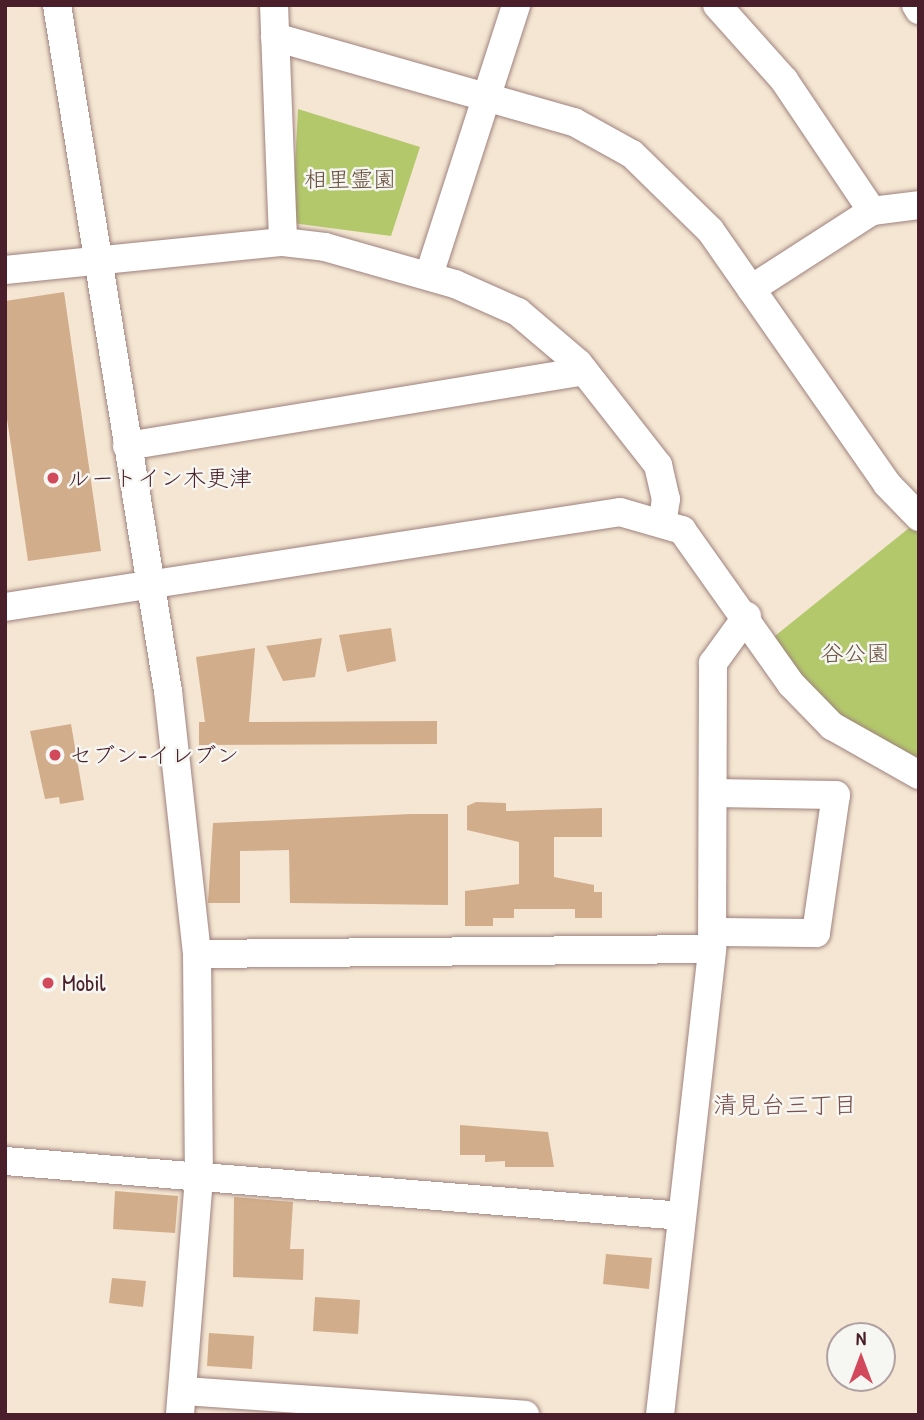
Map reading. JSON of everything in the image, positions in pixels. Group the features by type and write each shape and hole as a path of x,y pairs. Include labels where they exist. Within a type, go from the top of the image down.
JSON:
{"street":[{"path":"57,5 174,732 197,954 198,1178 182,1403 525,1415"},
{"path":"274,5 283,243"},
{"path":"429,275 516,5"},
{"path":"717,5 784,80 872,211"},
{"path":"916,5 919,10"},
{"path":"275,37 487,94 575,122 632,154 710,230 887,484 919,517"},
{"path":"751,289 872,211 919,205"},
{"path":"5,270 97,258 283,243 324,247 429,275 518,312 584,371 657,465 666,499 662,523"},
{"path":"127,446 584,371"},
{"path":"5,607 620,512 682,530 747,616 791,684 832,726 919,775"},
{"path":"660,1415 712,941 713,663 747,616"},
{"path":"197,954 712,941 816,933 836,795 713,793"},
{"path":"5,1161 682,1216"}],"green space":[{"name":"相里霊園","path":"298,109 420,147 391,236 292,223"},
{"name":"谷公園","path":"919,520 919,775 868,751 765,644"}],"building":[{"name":"ルートイン木更津","path":"64,292 101,551 28,561 5,405 5,301"},
{"path":"391,628 396,661 347,672 339,635"},
{"path":"322,638 315,677 283,681 266,646"},
{"path":"255,648 249,722 437,721 437,744 199,745 199,722 205,722 196,657"},
{"name":"セブン-イレブン","path":"71,724 84,800 60,804 59,797 45,799 30,731"},
{"path":"476,802 506,803 506,811 602,808 602,837 554,837 554,877 594,885 594,892 602,892 602,918 575,918 575,909 514,909 514,918 493,918 493,926 465,926 465,891 519,884 519,842 467,830 467,806"},
{"path":"448,814 448,905 290,903 289,850 240,851 240,903 208,903 213,823"},
{"path":"460,1125 548,1132 554,1167 505,1167 505,1161 485,1162 485,1155 460,1155"},
{"path":"115,1191 178,1196 175,1233 113,1229"},
{"path":"234,1197 293,1202 290,1249 304,1249 303,1280 233,1277"},
{"path":"606,1254 652,1258 649,1289 603,1284"},
{"path":"112,1278 146,1281 143,1307 109,1303"},
{"path":"315,1297 360,1300 358,1334 313,1331"},
{"path":"209,1333 254,1336 252,1369 207,1366"}],"place":[{"name":"ルートイン木更津","path":"53,478"},
{"name":"セブン-イレブン","path":"55,755"},
{"name":"Mobil","path":"48,983"}],"district":[{"name":"清見台三丁目","path":"785,1105"}]}
